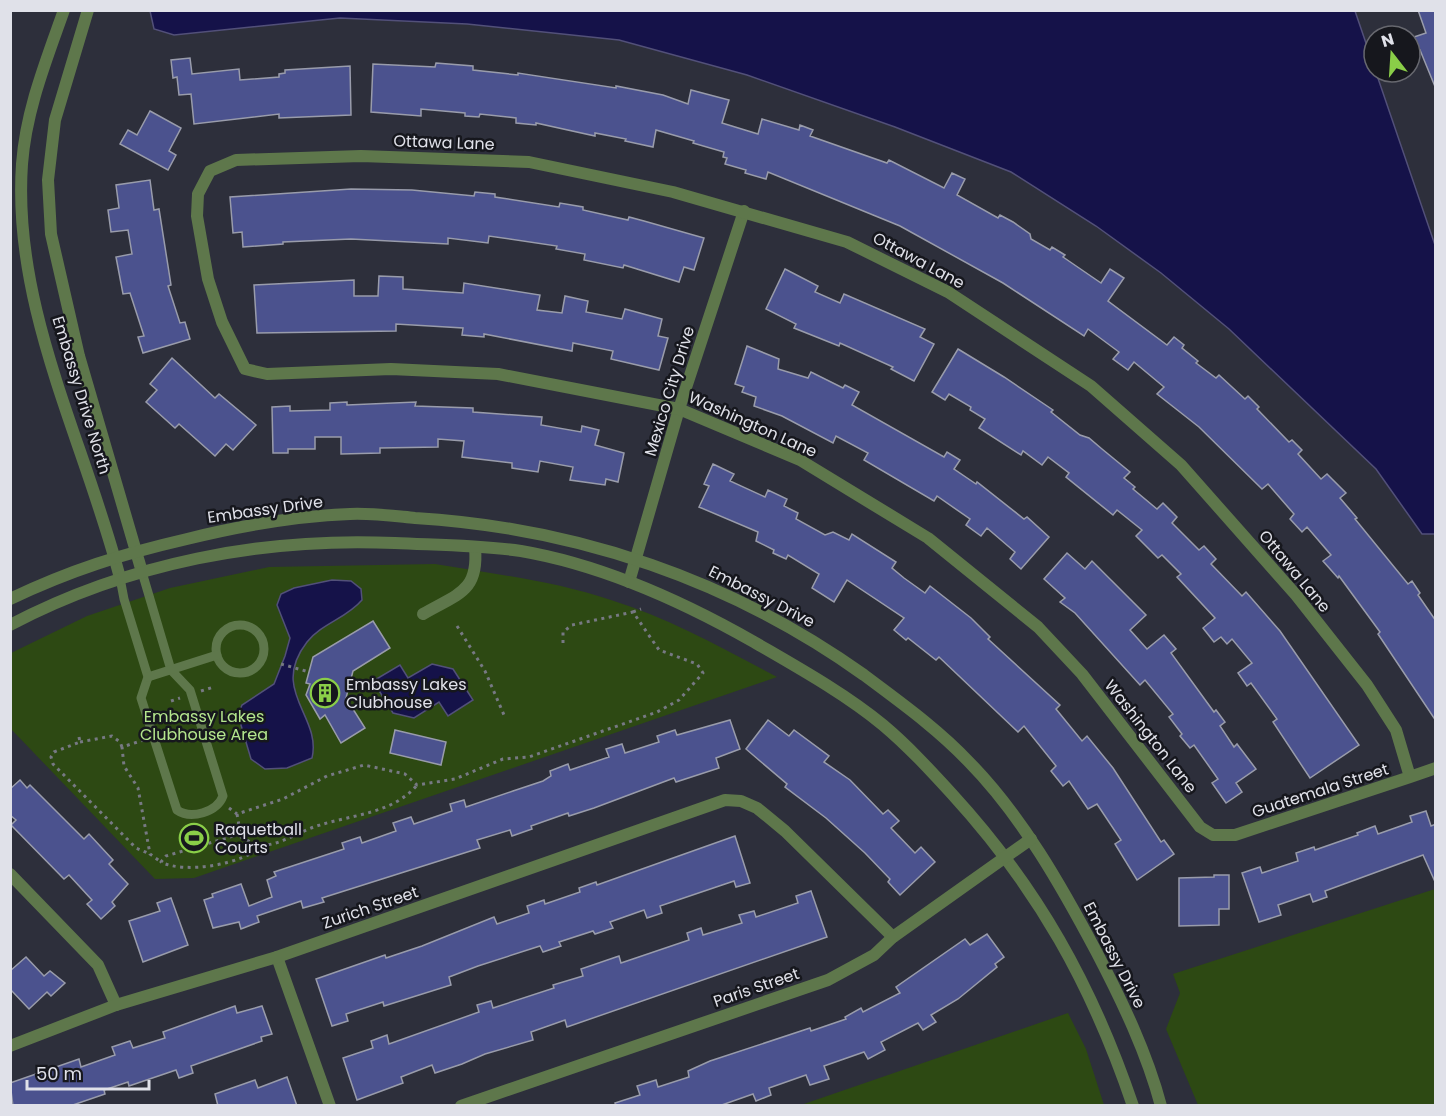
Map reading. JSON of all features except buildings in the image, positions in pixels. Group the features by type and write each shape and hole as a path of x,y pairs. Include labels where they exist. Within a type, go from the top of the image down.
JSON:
{"street":[{"name":"Embassy Drive North","path":"64,10 34,94 22,164 24,255 53,368 115,556 120,578"},
{"name":"Embassy Drive North","path":"88,10 55,120 48,180 51,234 79,356 142,572"},
{"name":"Ottawa Lane","path":"244,369 222,322 208,279 197,216 198,194 210,171 224,163 248,159 361,156 529,162 673,192 848,242 948,292 1091,386 1181,465 1296,595 1367,686 1396,730 1410,777"},
{"name":"Mexico City Drive","path":"629,582 679,409 744,211"},
{"name":"Washington Lane","path":"244,369 267,374 391,369 498,375 679,409 800,460 928,538 1038,627 1082,674 1200,826 1213,834"},
{"name":"Embassy Drive","path":"10,599 49,580 136,550 232,528 352,514 469,521 560,537 635,558 729,594 822,645 905,705 970,762 1031,839 1075,912 1122,1002 1161,1106"},
{"path":"10,625 44,607 142,572 258,548 348,541 475,548 531,554 606,573 629,582 719,622 792,664 882,724 928,768 1006,857 1053,924 1102,1021 1133,1106"},
{"path":"423,614 469,587 477,567 475,548"},
{"name":"Guatemala Street","path":"1213,834 1235,835 1436,768"},
{"name":"Zurich Street","path":"10,1046 116,1005 278,957 725,800 741,801 757,808 785,831 894,938"},
{"name":"Paris Street","path":"461,1106 828,980 874,955 1031,839"},
{"path":"10,874 98,965 116,1005"},
{"path":"278,957 330,1106"}],"lane":[{"path":"120,578 148,677 141,698 177,810 184,815 194,814 212,809 223,796 190,690 171,670 142,572"},
{"path":"234,625 253,627 264,642 262,661 247,672 228,670 217,655 219,637 234,625"},
{"path":"148,677 217,655"}],"path":[{"path":"563,643 563,632 572,625 641,609"},
{"path":"221,801 237,814 240,834 252,844 262,845 397,802 417,785 455,779 503,759 538,754 657,712 679,700 699,681 702,669 691,661 659,650 633,612"},
{"path":"457,626 485,671 504,715"},
{"path":"281,664 309,672"},
{"path":"150,854 138,788 124,766 120,742 112,736 80,742 54,752 51,757 53,764 136,848 150,854 160,862 181,869 200,869 232,860 259,849 262,845"},
{"path":"79,737 80,742"},
{"path":"122,747 154,737"},
{"path":"237,814 283,799 327,776 364,765 405,774 417,785"},
{"path":"160,862 166,856 240,834"}],"green space":[{"name":"Embassy Lakes Clubhouse Area","path":"435,564 546,583 633,607 675,625 777,677 194,878 155,879 11,729 11,653 87,616 170,588 269,567"},
{"path":"1435,889 1435,1105 1198,1105 1166,1029 1180,993 1173,974"},
{"path":"1068,1013 1086,1049 1104,1105 801,1105"}],"shaded area":[{"path":"150,11 1355,11 1362,31 1362,84 1380,84 1435,245 1435,534 1422,534 1376,469 1229,329 1161,273 1096,226 1011,172 895,127 747,75 619,40 467,24 340,18 174,35 154,29"},
{"path":"332,580 351,581 361,589 362,600 349,612 313,636 297,659 293,675 295,689 310,729 313,743 312,758 287,768 265,769 251,759 238,715 242,705 274,684 285,656 290,638 277,605 281,594 294,588"},
{"path":"432,664 453,669 473,700 448,716 439,702 414,718 393,713 373,681 400,665 408,678"}],"place":[{"name":"Embassy Lakes Clubhouse","path":"325,693"},
{"name":"Raquetball Courts","path":"194,838"}]}
